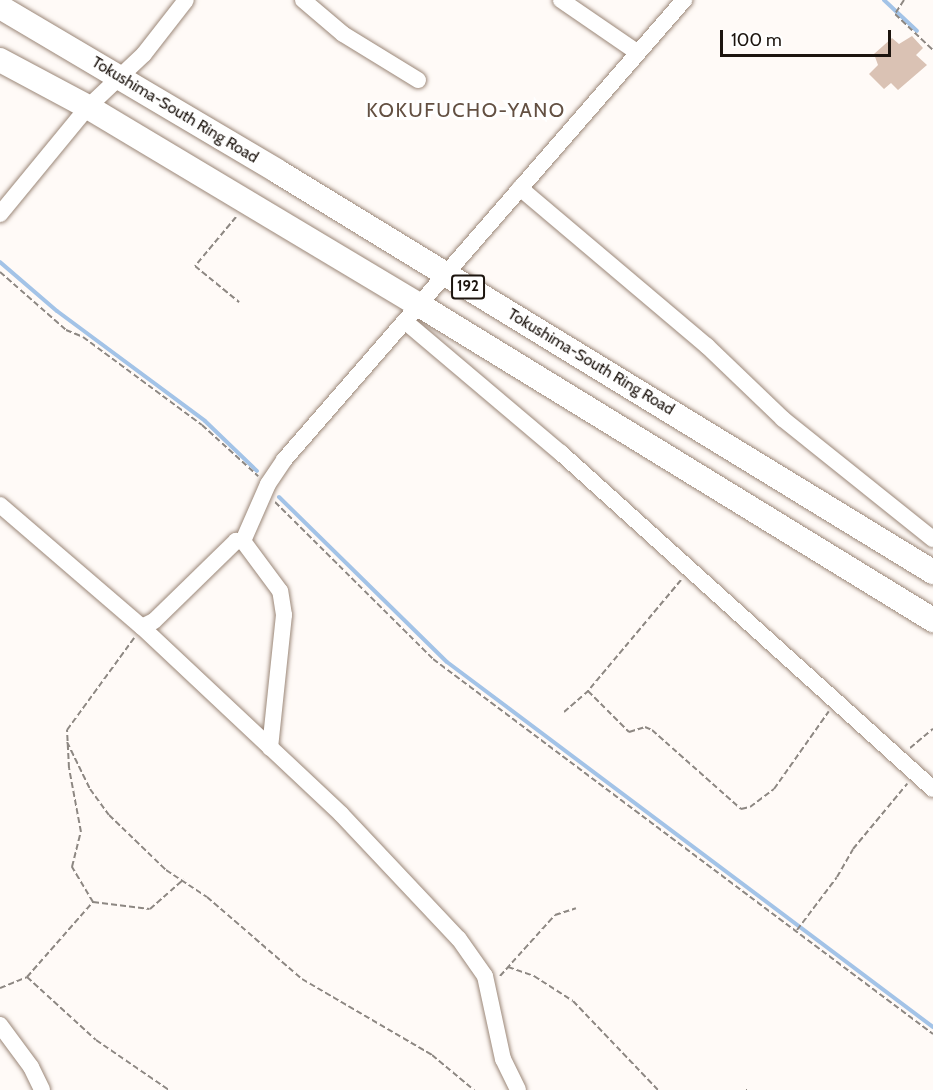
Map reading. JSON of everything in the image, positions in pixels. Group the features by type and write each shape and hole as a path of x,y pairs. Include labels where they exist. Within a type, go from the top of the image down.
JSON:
{"highway":[{"name":"Tokushima-South Ring Road","path":"0,7 448,275 933,572"},
{"name":"192","path":"0,60 88,107 247,203 414,315 933,620"}],"street":[{"path":"0,214 88,107 120,78 186,0"},
{"path":"303,0 344,34 418,80"},
{"path":"561,0 638,52"},
{"path":"243,541 266,488 284,460 414,315 520,188 684,0"},
{"path":"520,188 707,346 783,419 933,539"},
{"path":"414,315 689,570 933,789"},
{"path":"0,505 142,627 341,814 459,939 474,957 488,987 503,1059 518,1090"},
{"path":"142,627 154,621 236,541 243,541"},
{"path":"243,541 280,591 284,615 270,748"},
{"path":"0,1025 31,1067 42,1090"}],"path":[{"path":"904,0 897,11 933,50"},
{"path":"239,302 195,266 247,203"},
{"path":"0,272 66,330 83,337 202,425 433,659 933,1034"},
{"path":"564,712 588,691 689,570"},
{"path":"93,902 72,867 81,832 67,730 142,627"},
{"path":"588,691 629,732 645,727 652,730 741,809 750,807 774,789 836,702"},
{"path":"899,758 933,729"},
{"path":"68,742 90,789 109,815 166,870 184,879 302,979 432,1055 474,1090"},
{"path":"797,930 837,877 853,849 916,774"},
{"path":"93,902 150,909 184,879"},
{"path":"0,988 27,977 93,902"},
{"path":"488,987 555,915 576,908"},
{"path":"508,967 534,976 573,1001 658,1090"},
{"path":"27,977 96,1040 170,1090"}],"building":[{"path":"912,36 923,48 916,55 927,65 898,90 891,83 884,89 869,74 878,65 874,54 892,38 899,44"}],"waterway":[{"path":"884,0 917,31"},
{"path":"0,262 57,311 205,421 257,471"},
{"path":"279,497 447,662 933,1027"}],"district":[{"name":"KOKUFUCHO-YANO","path":"466,110"}]}
